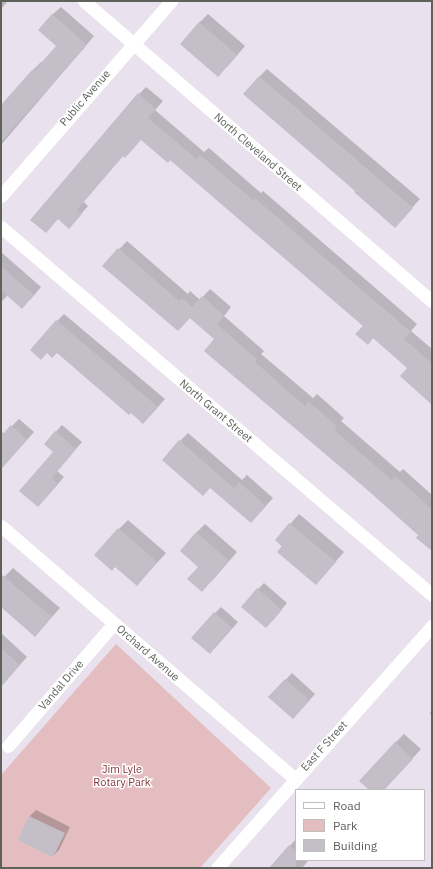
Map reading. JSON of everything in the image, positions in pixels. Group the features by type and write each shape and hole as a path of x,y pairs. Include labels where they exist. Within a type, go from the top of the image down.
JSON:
{"street":[{"name":"North Cleveland Street","path":"84,1 432,301"},
{"name":"Public Avenue","path":"1,196 171,1"},
{"name":"North Grant Street","path":"1,227 432,595"},
{"name":"Orchard Avenue","path":"1,526 295,779"},
{"name":"Vandal Drive","path":"8,746 114,623"},
{"name":"East F Street","path":"217,868 432,626"}],"green space":[{"name":"Jim Lyle Rotary Park","path":"116,644 271,788 200,868 1,868 1,775"}],"building":[{"path":"52,14 87,45 1,142 1,105 56,46 38,30"},
{"path":"199,22 237,55 218,77 180,44"},
{"path":"259,76 413,208 395,228 354,192 355,191 243,94"},
{"path":"138,93 156,109 148,118 197,159 200,155 253,200 255,198 411,332 404,339 432,363 432,405 400,376 407,368 373,338 368,345 355,334 363,326 170,160 168,163 141,140 125,158 123,156 77,210 82,214 69,229 58,219 46,233 30,220"},
{"path":"118,248 179,301 182,298 192,307 202,296 224,315 217,324 257,359 255,362 305,406 308,401 337,426 334,430 392,480 395,476 432,509 432,551 416,538 418,535 364,487 204,351 214,339 190,318 178,331 102,266"},
{"path":"1,266 34,295 22,309 1,290"},
{"path":"56,320 158,407 143,424 131,413 129,415 57,353 52,358 47,353 41,360 30,350"},
{"path":"11,425 27,440 1,469 1,436"},
{"path":"55,431 76,449 52,478 58,484 38,507 19,491 53,452 44,444"},
{"path":"179,440 234,488 239,482 266,506 251,523 210,488 203,496 162,460"},
{"path":"289,523 336,562 316,585 277,552 282,546 275,540"},
{"path":"118,528 157,562 137,586 115,567 112,571 94,555"},
{"path":"196,532 229,561 202,592 187,579 198,567 180,551"},
{"path":"1,574 52,617 35,637 1,607"},
{"path":"257,588 282,610 266,628 241,607"},
{"path":"214,612 232,628 210,654 191,638"},
{"path":"1,648 20,665 1,687"},
{"path":"285,679 310,700 293,719 268,697"},
{"path":"395,742 413,759 385,789 368,789 359,781"},
{"path":"29,816 65,833 53,857 18,840"},
{"path":"289,845 295,850 296,868 269,868"}]}
